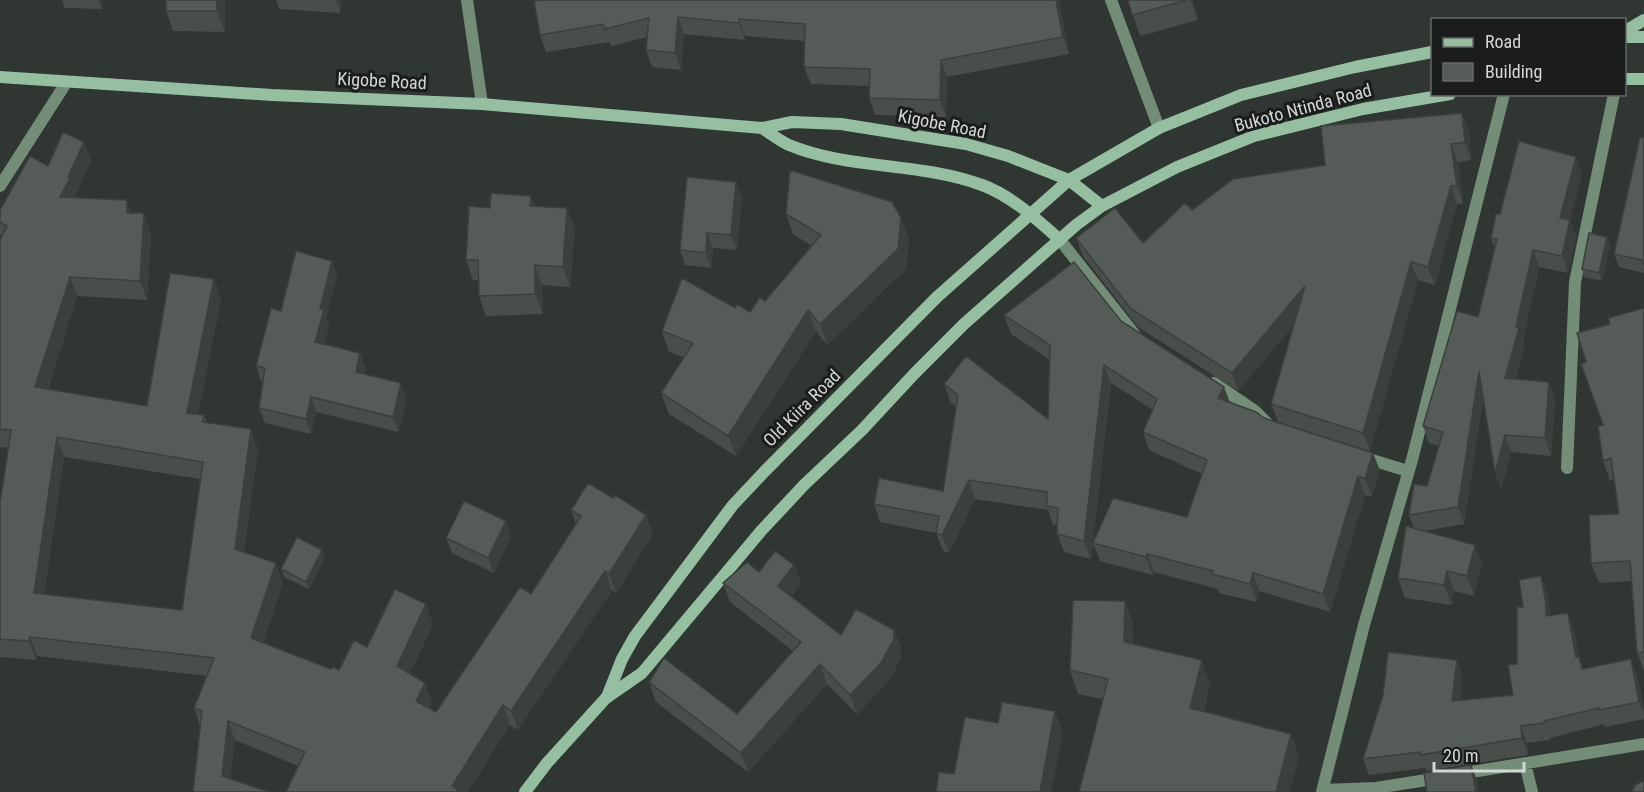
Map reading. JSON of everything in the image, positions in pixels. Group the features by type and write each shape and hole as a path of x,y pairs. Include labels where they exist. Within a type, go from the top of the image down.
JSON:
{"main road":[{"path":"1626,31 1644,20"},
{"path":"1626,37 1644,37"},
{"name":"Bukoto Ntinda Road","path":"1069,180 1159,128 1241,95 1355,67 1431,52"},
{"name":"Kigobe Road","path":"0,77 66,83 482,104 762,128 792,122 841,124 966,144 1008,156 1069,180 1102,206"},
{"path":"1626,79 1644,79"},
{"name":"Bukoto Ntinda Road","path":"1076,225 1102,206 1177,167 1254,136 1363,109 1438,96"},
{"name":"Kigobe Road","path":"762,128 787,144 814,153 945,173 984,185 1031,213 1060,240"},
{"name":"Old Kiira Road","path":"606,698 622,659 635,636 733,505 937,297 1069,180"},
{"name":"Old Kiira Road","path":"525,792 547,762 606,698 642,673 804,485 862,430 964,324 1076,225"}],"street":[{"path":"467,0 482,104"},
{"path":"1111,0 1159,128"},
{"path":"0,186 66,83"},
{"path":"1503,96 1408,471 1364,625 1323,791 1376,788 1644,744"},
{"path":"1567,468 1575,282 1614,96"},
{"path":"1060,240 1132,333 1148,343"},
{"path":"1206,378 1255,411 1273,429"},
{"path":"1352,454 1408,471"},
{"path":"1526,763 1532,792"}],"building":[{"path":"166,0 217,0 217,11 166,11"},
{"path":"1056,0 1063,37 941,60 940,100 869,98 870,69 804,67 805,24 739,19 739,23 678,17 675,53 646,50 649,18 605,29 603,24 540,35 534,1"},
{"path":"1128,0 1187,0 1132,15"},
{"path":"1462,113 1465,142 1451,144 1457,186 1451,186 1428,267 1411,262 1363,433 1271,404 1305,286 1232,373 1131,309 1076,238 1115,208 1143,243 1185,203 1192,210 1233,179 1325,165 1321,126"},
{"path":"63,132 84,142 60,197 127,200 127,213 144,213 140,281 70,277 35,387 147,406 170,273 214,279 187,413 204,415 202,422 251,429 235,549 276,563 251,638 339,670 354,640 367,647 395,589 426,604 397,666 425,683 416,701 436,712 520,587 531,594 581,516 571,510 588,483 613,498 615,495 646,515 609,574 605,571 511,711 503,705 452,786 458,790 456,792 286,792 305,752 228,721 222,776 269,792 193,792 202,711 194,708 214,658 30,637 29,641 0,639 0,503 11,430 0,429 0,240 7,226 0,222 0,210 30,156 48,166","holes":["57,437 203,462 182,610 34,593"]},
{"path":"1640,137 1644,138 1644,266 1642,260 1614,254"},
{"path":"1519,141 1576,157 1560,218 1570,220 1562,256 1533,250 1516,327 1519,328 1505,378 1549,382 1545,438 1505,435 1495,473 1479,371 1458,507 1409,515 1414,484 1427,486 1443,432 1423,426 1457,311 1478,317 1497,239 1491,238 1496,214 1500,214"},
{"path":"790,170 892,202 901,218 898,249 820,324 808,310 728,436 661,393 693,343 662,331 682,278 735,308 737,304 750,312 760,297 765,301 821,235 786,214"},
{"path":"687,177 736,182 731,235 707,233 706,253 680,250"},
{"path":"491,193 531,196 530,206 567,208 563,267 535,265 535,294 479,296 478,260 466,260 469,206 490,208"},
{"path":"1589,233 1607,237 1599,273 1582,269"},
{"path":"296,251 332,261 320,309 324,310 315,342 360,353 356,372 401,383 393,417 311,397 306,419 259,408 265,368 256,366 271,308 281,311"},
{"path":"1074,262 1121,321 1224,387 1218,398 1256,412 1264,418 1373,453 1365,479 1358,476 1323,594 1253,573 1250,584 1212,574 1213,571 1093,543 1113,498 1187,517 1207,460 1143,432 1157,399 1104,365 1084,541 1057,534 1058,508 1047,506 1047,492 969,480 942,535 936,533 939,516 874,504 879,478 943,491 958,395 944,384 966,356 1048,419 1050,345 1004,315"},
{"path":"1644,308 1644,652 1637,653 1630,561 1591,563 1589,515 1619,514 1611,458 1603,461 1598,426 1603,425 1581,364 1586,362 1577,333 1610,324 1608,318"},
{"path":"464,501 506,521 488,558 446,538"},
{"path":"1406,526 1475,545 1467,576 1447,571 1444,585 1398,578"},
{"path":"297,537 322,550 306,582 281,569"},
{"path":"775,551 794,565 778,586 841,635 856,609 894,630 894,639 881,663 850,695 820,664 741,753 649,682 664,658 737,714 801,642 723,583 747,562 759,572"},
{"path":"1541,576 1546,616 1568,613 1576,657 1579,656 1582,669 1631,659 1639,702 1599,710 1599,708 1544,721 1544,723 1521,726 1522,738 1420,755 1420,752 1363,759 1383,695 1388,652 1457,660 1452,701 1513,695 1508,665 1517,664 1517,607 1523,607 1519,580"},
{"path":"1073,600 1125,601 1124,642 1202,660 1190,708 1291,734 1276,792 1079,792 1108,679 1070,670"},
{"path":"1002,702 1055,711 1040,792 936,792 939,772 954,774 965,717 998,723"},
{"path":"1471,765 1476,792 1427,792 1424,773"},
{"path":"1644,781 1644,792 1632,792 1635,785"}]}
